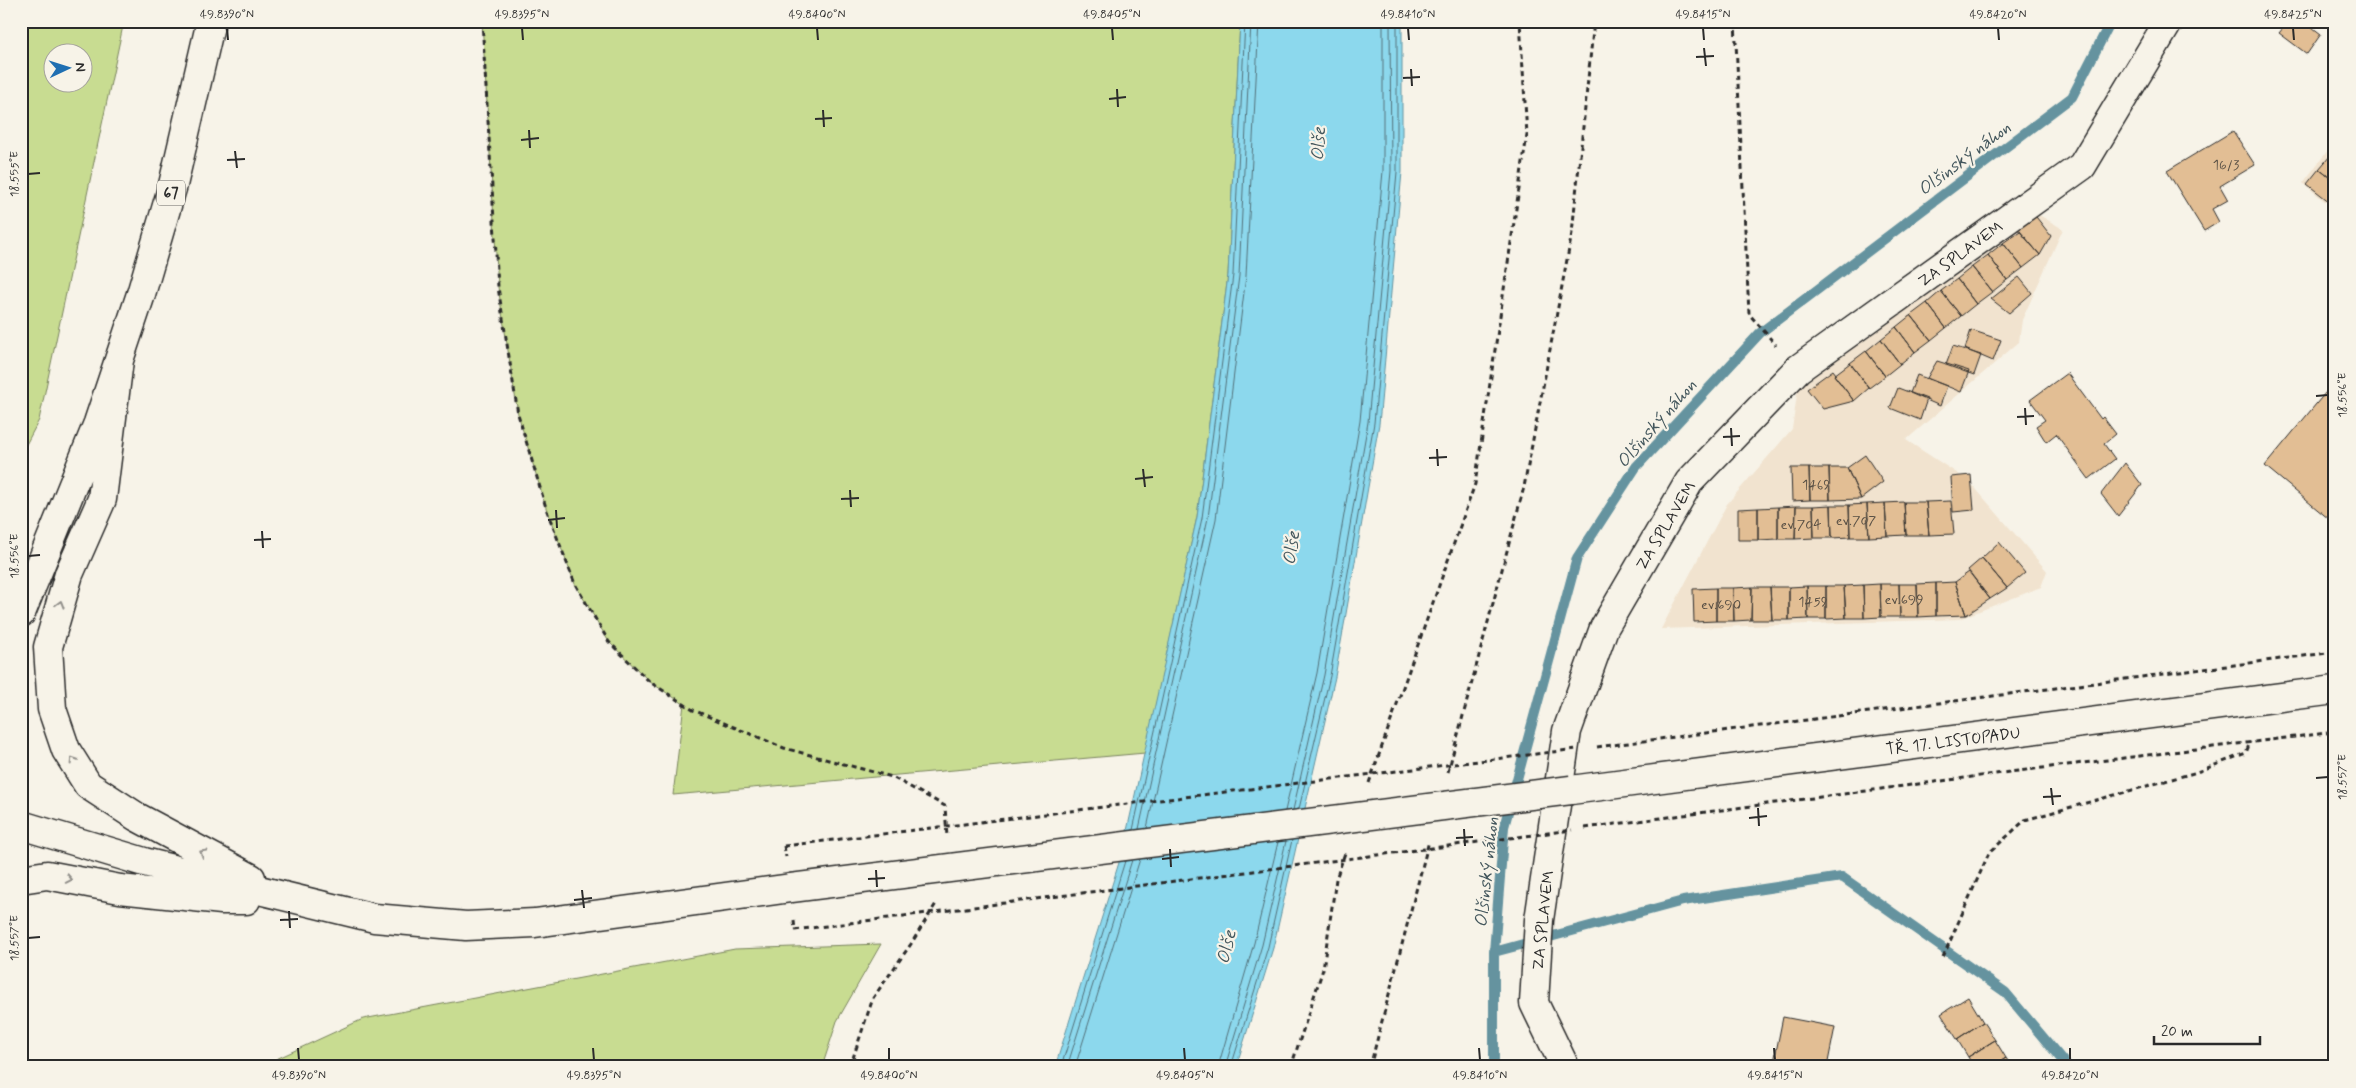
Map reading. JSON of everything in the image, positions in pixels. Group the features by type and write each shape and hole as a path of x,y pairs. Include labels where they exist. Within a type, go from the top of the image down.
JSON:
{"main road":[{"name":"67","path":"21,614 98,423 142,294 173,185 211,21"},
{"name":"ZA SPLAVEM","path":"1565,1067 1534,1003 1539,920 1567,731 1604,628 1689,482 1798,369 2082,166 2169,21"},
{"path":"119,360 102,498 69,574 48,647 52,709 66,750 88,785 137,817 292,900"},
{"name":"TŘ. 17. LISTOPADU","path":"292,900 374,918 466,926 535,923 791,888 1571,790 2335,690"},
{"path":"21,825 144,862 292,900"},
{"path":"21,879 48,875 120,889 222,900 292,900"}],"path":[{"path":"482,21 498,287 518,414 547,511 574,584 609,642 650,682 702,714 784,748 892,778 945,806 948,844"},
{"path":"1369,785 1475,484 1527,135 1520,21"},
{"path":"1445,781 1524,487 1572,233 1594,21"},
{"path":"1735,21 1749,314 1777,346"},
{"path":"784,846 1577,749 2335,652"},
{"path":"795,930 2335,732"},
{"path":"1943,957 1989,853 2025,820 2197,772 2246,753 2250,742"},
{"path":"1370,1067 1430,837"},
{"path":"1291,1067 1323,969 1336,878 1349,841"},
{"path":"850,1067 873,998 912,944 940,897"}],"shaded area":[{"path":"2335,141 2335,210 2303,183"},
{"path":"2029,209 2063,229 2022,320 2019,342 1906,440 1969,481 2047,571 2041,587 1959,619 1661,629 1727,504 1792,429 1799,381"}],"green space":[{"path":"21,21 124,21 39,420 21,454"},
{"path":"482,21 1240,21 1228,275 1197,517 1145,753 673,795 684,704 650,682 609,642 575,584 547,511 518,414 498,287"},
{"path":"881,944 837,1021 822,1067 259,1067 363,1019 735,949"}],"water":[{"name":"Olše","path":"1240,21 1402,21 1402,172 1379,424 1335,677 1273,948 1236,1067 1055,1067 1122,853 1197,517 1228,275"}],"building":[{"path":"2289,21 2304,21 2321,34 2307,54 2279,33"},
{"path":"2233,131 2255,165 2220,186 2228,200 2212,209 2219,222 2204,231 2167,171"},
{"path":"2330,156 2335,160 2335,182 2319,169"},
{"path":"2319,169 2335,182 2335,206 2307,184"},
{"path":"2033,213 2051,236 2040,255 2016,227"},
{"path":"2020,231 2040,255 2023,268 2003,243"},
{"path":"2003,243 2023,268 2007,280 1988,255"},
{"path":"1988,255 2007,280 1992,292 1972,267"},
{"path":"1972,267 1992,292 1976,304 1957,279"},
{"path":"2019,277 2032,293 2009,313 1991,299"},
{"path":"1957,279 1976,304 1961,316 1941,291"},
{"path":"1941,291 1961,316 1946,328 1927,303"},
{"path":"1927,303 1946,328 1931,340 1911,315"},
{"path":"1911,315 1931,340 1915,352 1896,327"},
{"path":"1896,327 1915,352 1900,364 1881,339"},
{"path":"1971,330 2001,340 1993,361 1965,349"},
{"path":"1881,339 1900,364 1885,376 1866,351"},
{"path":"1953,346 1981,355 1974,375 1946,365"},
{"path":"1866,351 1885,376 1869,388 1850,363"},
{"path":"1937,361 1969,371 1961,392 1927,378"},
{"path":"1850,363 1869,388 1854,401 1834,375"},
{"path":"1833,370 1836,374 1834,375 1854,401 1823,409 1807,389"},
{"path":"2067,373 2101,419 2103,417 2116,434 2104,444 2115,459 2089,479 2056,434 2046,442 2036,426 2045,420 2030,400"},
{"path":"1917,375 1947,386 1940,406 1910,393"},
{"path":"2335,381 2335,524 2265,466"},
{"path":"1898,388 1927,399 1920,420 1890,408"},
{"path":"1865,455 1883,482 1861,499 1847,468"},
{"path":"2125,463 2142,485 2118,516 2101,494"},
{"path":"1791,468 1809,468 1810,500 1792,501"},
{"path":"1809,468 1829,468 1830,500 1810,500"},
{"path":"1829,468 1847,468 1861,499 1830,500"},
{"path":"1971,475 1974,510 1953,512 1951,477"},
{"path":"1951,501 1954,534 1929,535 1926,502"},
{"path":"1904,502 1906,535 1887,536 1885,503"},
{"path":"1904,502 1926,502 1929,535 1906,535"},
{"path":"1885,503 1887,536 1869,537 1867,504"},
{"path":"1867,504 1869,537 1850,537 1849,505"},
{"path":"1831,505 1832,538 1814,538 1813,506"},
{"path":"1831,505 1849,505 1850,537 1832,538"},
{"path":"1796,506 1795,539 1778,539 1778,507"},
{"path":"1796,506 1813,506 1814,538 1795,539"},
{"path":"1778,507 1778,539 1758,540 1758,508"},
{"path":"1758,508 1758,540 1738,540 1738,509"},
{"path":"1999,542 2025,573 2007,588 1982,558"},
{"path":"1982,558 2007,588 1990,599 1968,570"},
{"path":"1969,572 1990,599 1966,615 1955,582"},
{"path":"1955,582 1966,615 1936,616 1936,583"},
{"path":"1936,583 1936,616 1918,617 1917,584"},
{"path":"1880,584 1881,617 1864,618 1863,585"},
{"path":"1880,584 1899,584 1900,617 1881,617"},
{"path":"1899,584 1917,584 1918,617 1900,617"},
{"path":"1863,585 1864,618 1846,618 1844,586"},
{"path":"1807,586 1808,619 1789,620 1789,587"},
{"path":"1807,586 1826,586 1826,619 1808,619"},
{"path":"1826,586 1844,586 1846,618 1826,619"},
{"path":"1752,587 1751,620 1734,621 1733,588"},
{"path":"1752,587 1770,587 1772,620 1751,620"},
{"path":"1770,587 1789,587 1789,620 1772,620"},
{"path":"1716,588 1733,588 1734,621 1716,621"},
{"path":"1716,588 1716,621 1694,622 1693,589"},
{"path":"1968,997 1983,1022 1957,1039 1941,1014"},
{"path":"1783,1017 1835,1027 1827,1067 1773,1067"},
{"path":"1983,1022 1995,1040 1968,1057 1957,1039"},
{"path":"1995,1040 2006,1058 1992,1067 1974,1067 1968,1057"},
{"path":"2006,1058 2012,1067 1992,1067"}],"waterway":[{"name":"Olšinský náhon","path":"1494,1067 1494,952 1504,827 1577,558 1636,467 1760,333 2072,97 2111,21"},
{"path":"1494,952 1683,901 1842,877 2005,992 2068,1067"}]}
